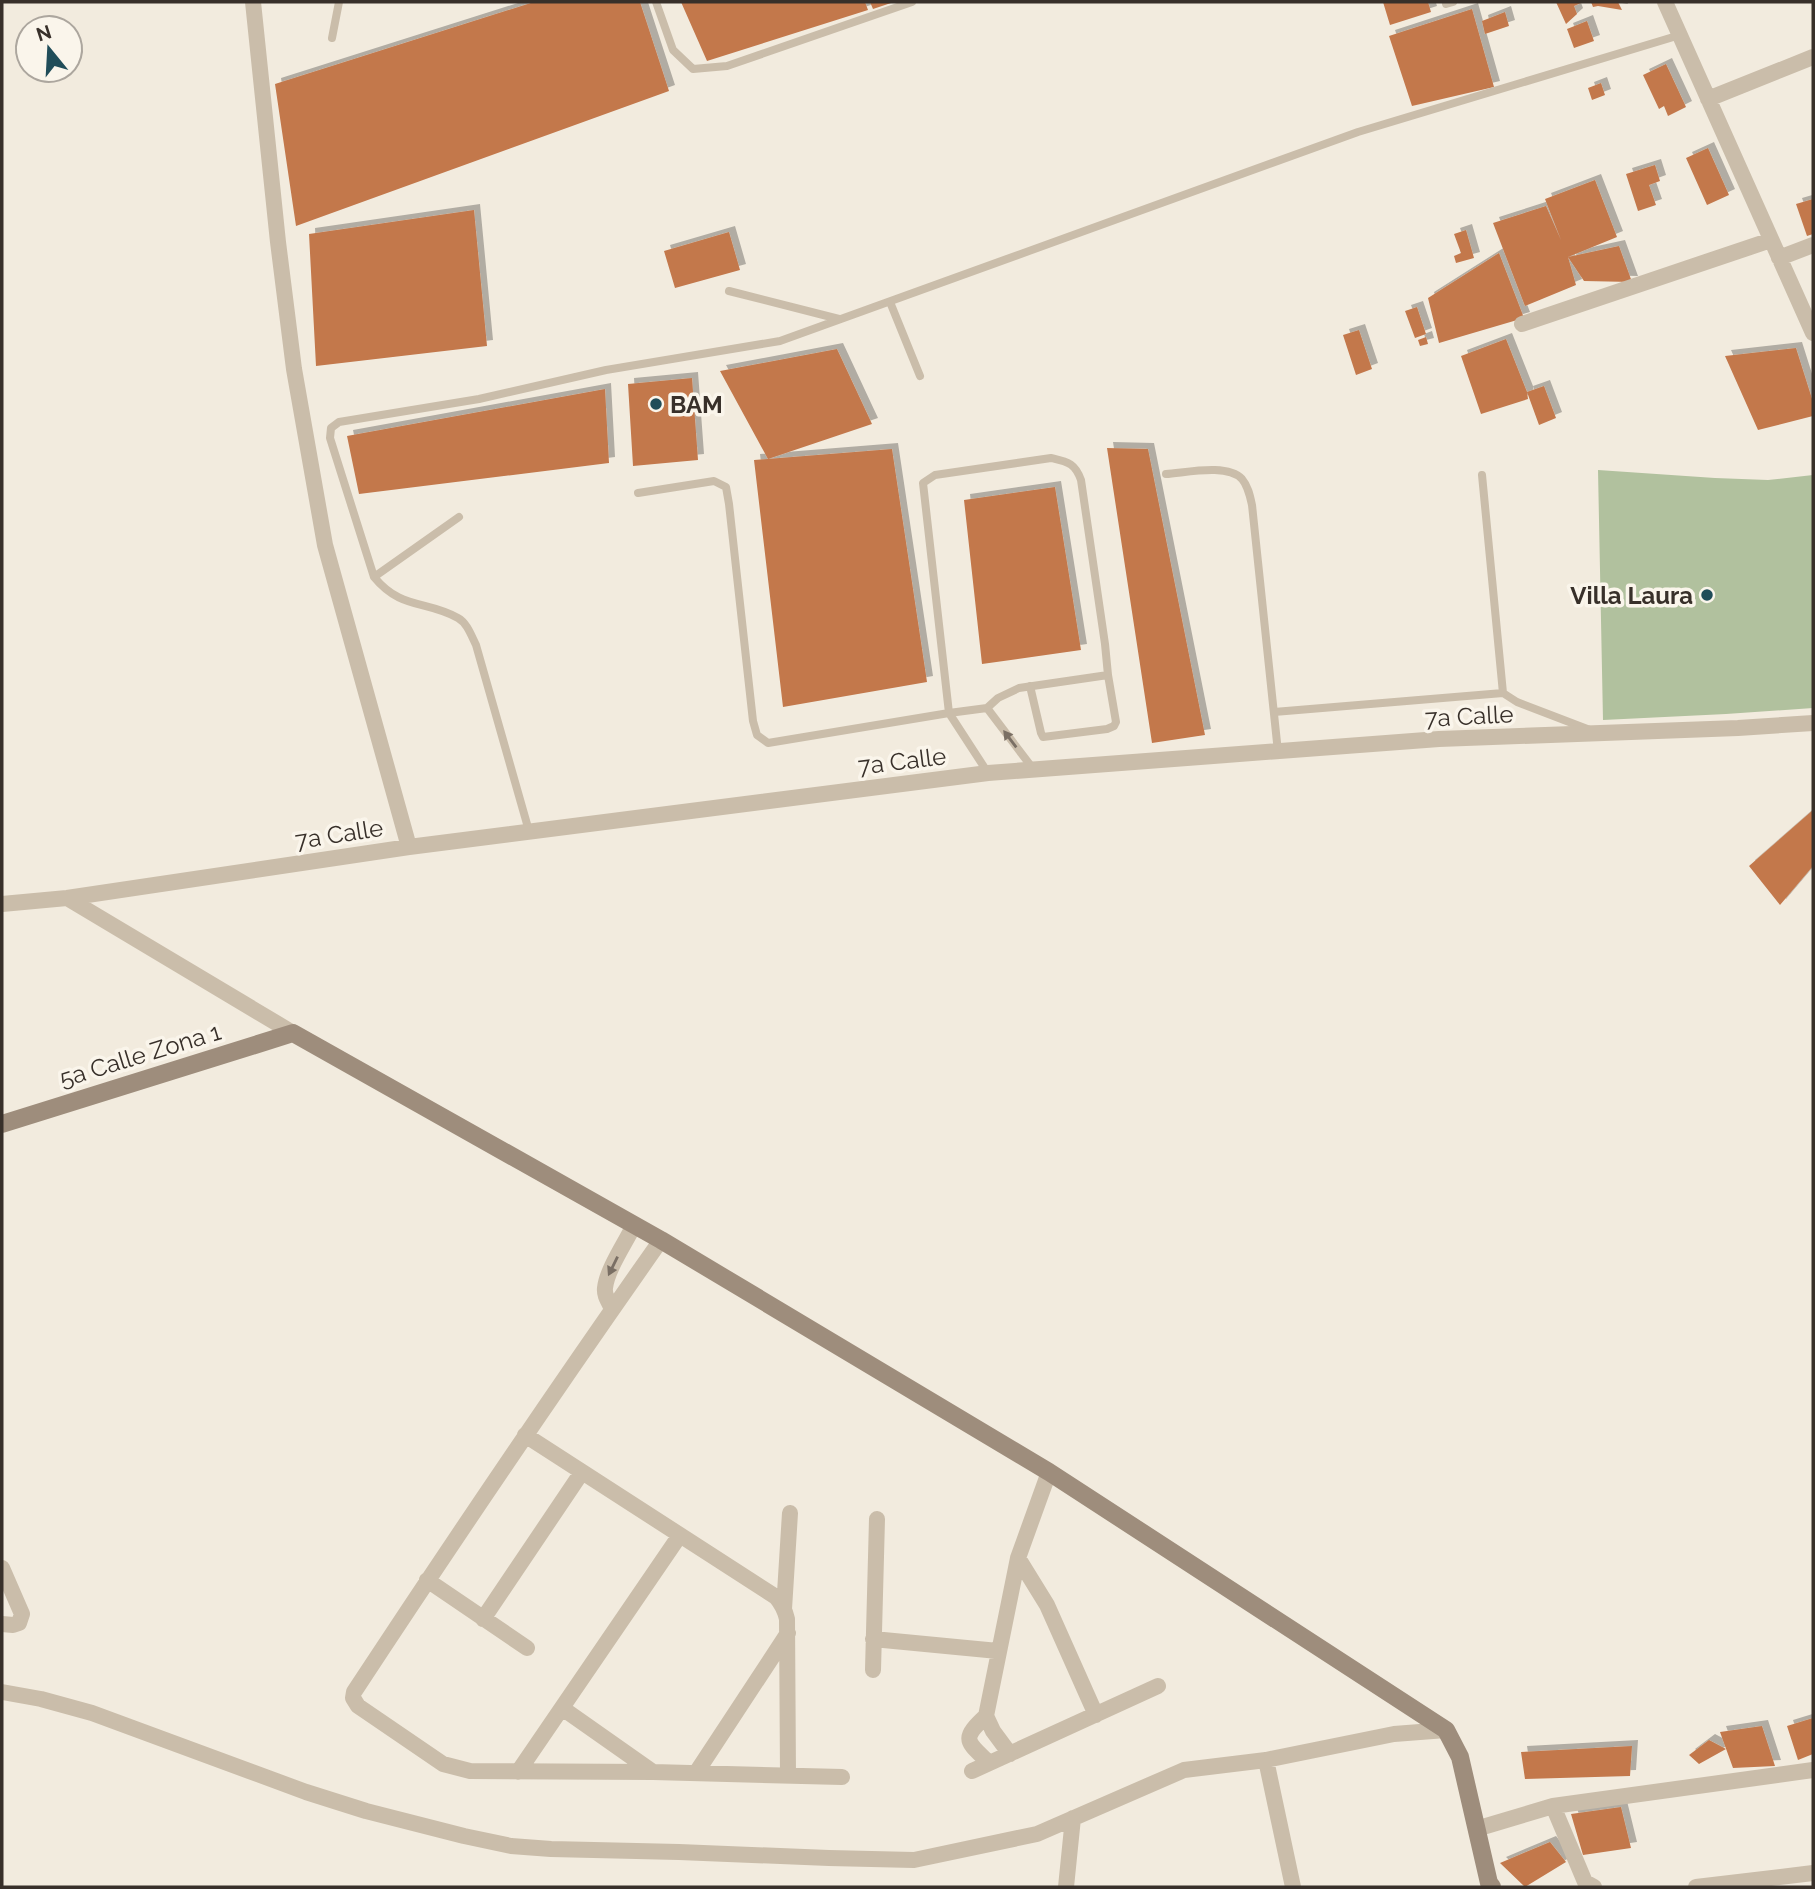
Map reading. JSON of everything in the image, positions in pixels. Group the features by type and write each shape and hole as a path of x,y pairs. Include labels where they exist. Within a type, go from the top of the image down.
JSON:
{"street":[{"path":"253,2 294,369 326,545 410,847"},
{"path":"1665,2 1813,333"},
{"path":"1709,99 1813,57"},
{"path":"1522,324 1771,240"},
{"path":"1779,258 1813,245"},
{"name":"7a Calle","path":"2,904 67,898 529,831 988,773 1439,739 1813,723"},
{"path":"67,898 293,1033 661,1240 1049,1472 1446,1730 1460,1757 1492,1887"},
{"name":"5a Calle Zona 1","path":"2,1124 293,1033"},
{"path":"612,1309 605,1296 605,1286 635,1225"},
{"path":"661,1240 427,1580 354,1692 353,1698 358,1706 443,1765 470,1771 842,1777"},
{"path":"525,1435 776,1597 784,1609 788,1633 788,1776"},
{"path":"483,1619 582,1472"},
{"path":"989,1763 970,1744 969,1733 986,1716 1018,1558 1049,1472"},
{"path":"784,1609 790,1513"},
{"path":"873,1670 877,1519"},
{"path":"518,1772 680,1535"},
{"path":"1018,1558 1047,1605 1096,1715"},
{"path":"2,1568 22,1614 19,1623 2,1624"},
{"path":"427,1580 527,1648"},
{"path":"696,1773 788,1633"},
{"path":"873,1639 998,1651"},
{"path":"972,1771 1158,1686"},
{"path":"2,1692 92,1713 306,1792 366,1811 511,1846 914,1860 1038,1834 1184,1770 1266,1760 1394,1734 1446,1730"},
{"path":"562,1708 653,1772"},
{"path":"986,1716 1010,1754"},
{"path":"1266,1760 1293,1887"},
{"path":"1476,1829 1553,1806 1813,1770"},
{"path":"1553,1806 1585,1882 1594,1887"},
{"path":"1066,1887 1073,1818"},
{"path":"1696,1887 1813,1874"}],"lane":[{"path":"332,38 339,2"},
{"path":"656,2 673,50 693,69 727,66 912,2"},
{"path":"529,831 476,645 468,628 459,618 398,598 373,577 330,438 331,428 339,422 479,399 606,370 780,341 1359,132 1680,35"},
{"path":"729,291 839,319"},
{"path":"890,302 920,376"},
{"path":"988,773 949,713 923,494 923,482 935,475 1051,458 1066,461 1077,469 1081,480 1116,722 1114,726 1095,730 1043,737 1030,686"},
{"path":"1166,474 1219,470 1231,472 1241,478 1248,489 1252,505 1278,752"},
{"path":"1482,475 1503,692"},
{"path":"638,493 714,481 726,487 753,721 757,735 768,743 987,708 998,698 1019,688 1108,675"},
{"path":"373,577 459,517"},
{"path":"1274,712 1503,692 1517,702 1599,733"},
{"path":"987,708 1034,770"}],"green space":[{"name":"Villa Laura","path":"1598,470 1768,480 1813,475 1813,708 1603,720"}],"building":[{"path":"534,2 640,2 669,91 296,226 275,84"},
{"path":"681,2 865,2 868,10 707,61"},
{"path":"870,2 894,2 873,9"},
{"path":"1383,2 1428,2 1431,12 1390,25"},
{"path":"1556,2 1583,2 1574,6 1577,14 1566,24"},
{"path":"1591,2 1618,2 1622,10 1593,7"},
{"path":"1472,9 1494,87 1412,106 1389,36"},
{"path":"1505,12 1509,26 1485,34 1482,21"},
{"path":"1587,21 1594,41 1574,48 1567,29"},
{"path":"1666,64 1686,107 1668,116 1664,106 1659,109 1643,75"},
{"path":"1601,83 1605,95 1592,100 1588,88"},
{"path":"1708,148 1729,195 1707,205 1686,158"},
{"path":"1655,165 1660,181 1649,185 1656,205 1638,211 1626,174"},
{"path":"1595,180 1617,237 1568,257 1576,285 1525,306 1493,223 1546,206 1561,240 1545,199"},
{"path":"1813,199 1813,234 1807,236 1796,204"},
{"path":"474,210 487,346 316,366 309,234"},
{"path":"1466,230 1474,258 1456,263 1454,256 1461,253 1454,234"},
{"path":"729,232 740,270 675,288 664,251"},
{"path":"1619,246 1632,282 1584,281 1568,257"},
{"path":"1499,253 1524,318 1439,343 1428,298"},
{"path":"1417,307 1426,334 1415,338 1405,311"},
{"path":"1359,330 1372,369 1356,375 1343,335"},
{"path":"1426,337 1428,344 1420,346 1418,340"},
{"path":"1506,339 1528,399 1481,414 1461,356"},
{"path":"1796,348 1813,402 1813,416 1758,430 1725,356"},
{"path":"837,349 872,424 768,459 720,371"},
{"path":"692,378 698,460 633,466 628,384"},
{"path":"1544,386 1556,418 1539,425 1527,392"},
{"path":"605,389 609,463 359,494 347,436"},
{"path":"1107,448 1148,449 1205,735 1152,743"},
{"path":"892,449 927,682 783,707 754,460"},
{"path":"1055,487 1081,650 982,664 964,500"},
{"path":"1813,810 1813,866 1780,905 1749,866"},
{"path":"1813,1718 1813,1754 1798,1760 1787,1726"},
{"path":"1762,1726 1775,1766 1733,1768 1720,1732"},
{"path":"1709,1740 1726,1749 1699,1764 1689,1755"},
{"path":"1632,1746 1630,1776 1525,1779 1521,1752"},
{"path":"1621,1807 1631,1848 1583,1855 1571,1814"},
{"path":"1550,1842 1566,1862 1525,1887 1500,1863"}],"place":[{"name":"BAM","path":"656,404"},
{"name":"Villa Laura","path":"1707,595"}]}
